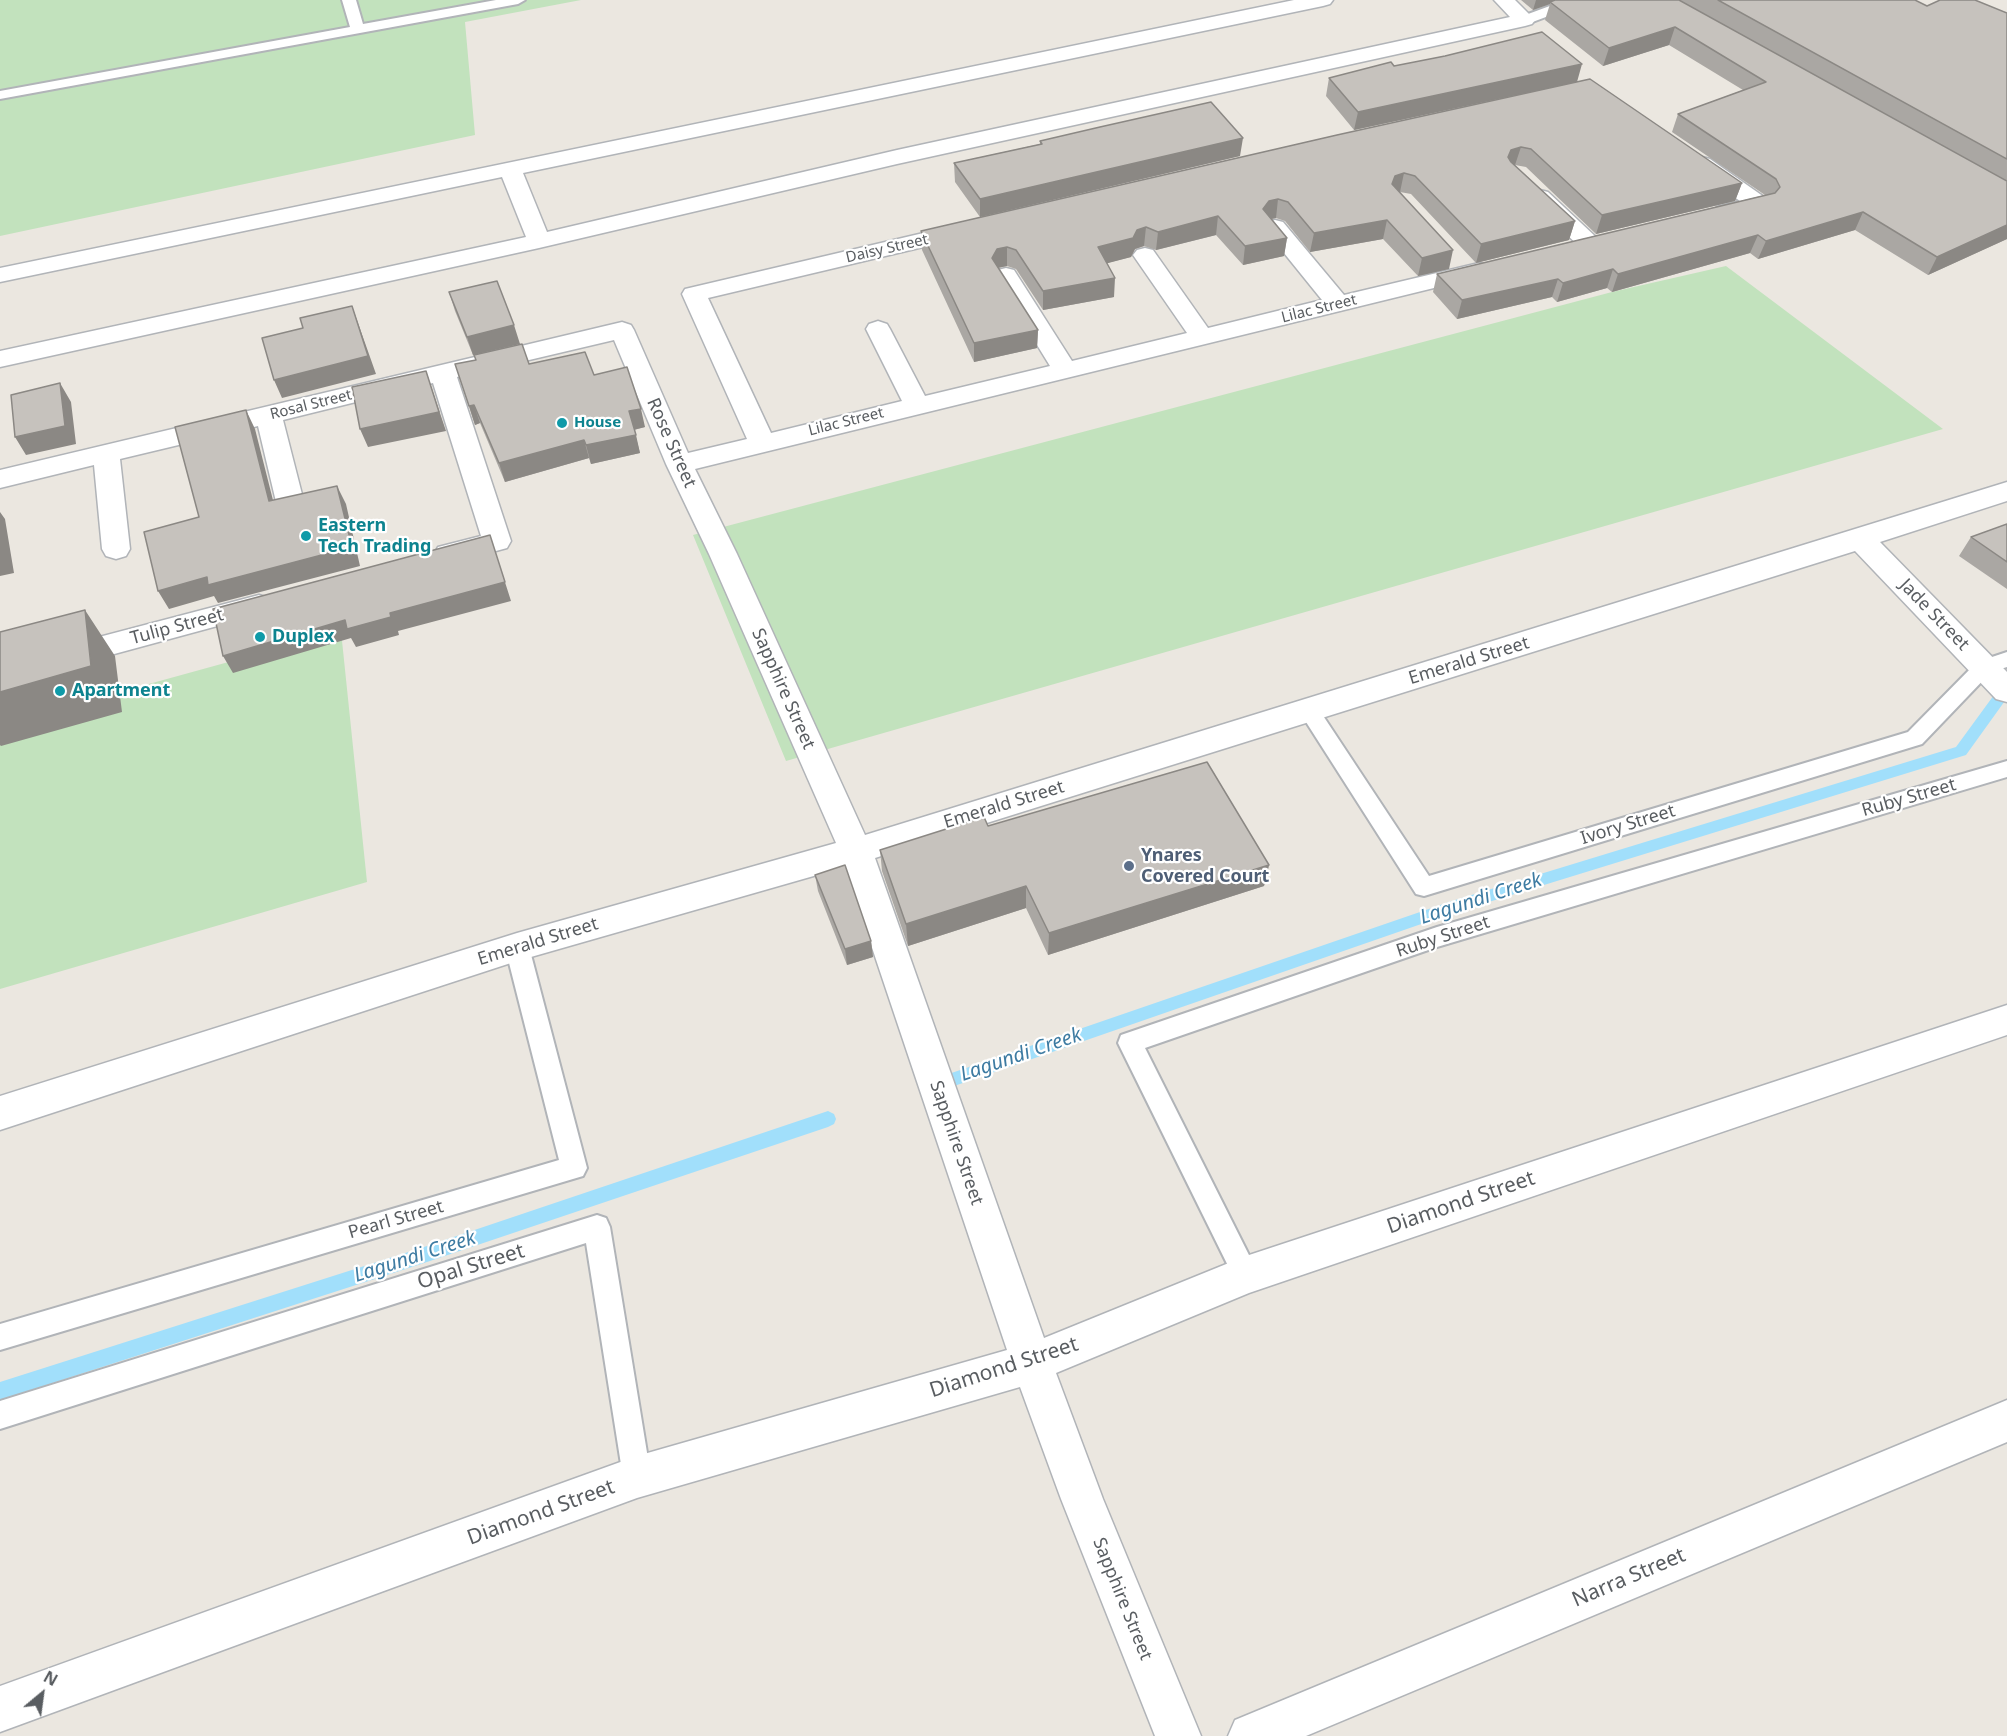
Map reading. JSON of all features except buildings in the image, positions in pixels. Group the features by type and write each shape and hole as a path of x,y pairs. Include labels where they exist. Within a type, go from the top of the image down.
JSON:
{"street":[{"path":"0,275 1323,0"},
{"path":"1504,0 1525,20"},
{"path":"0,359 539,241 897,157 1525,20"},
{"path":"1686,153 1759,204 1702,217"},
{"path":"510,168 539,241"},
{"path":"1524,182 1589,243"},
{"name":"Daisy Street","path":"762,442 694,294 984,226"},
{"path":"1275,227 1338,304"},
{"path":"1145,255 1202,337"},
{"name":"Lilac Street","path":"679,464 1338,304 1461,264 1501,265"},
{"path":"1006,275 1065,369"},
{"path":"878,329 917,405"},
{"name":"Rosal Street","path":"0,479 622,330"},
{"name":"Rose Street","path":"622,330 679,464 723,554"},
{"path":"428,559 497,541 443,374"},
{"path":"269,416 291,506"},
{"path":"106,453 116,549"},
{"name":"Emerald Street","path":"0,1113 517,947 856,851 1860,539 2007,491"},
{"name":"Jade Street","path":"1860,539 1996,663 2007,691"},
{"name":"Sapphire Street","path":"723,554 856,851 1032,1363 1082,1499 1178,1736"},
{"name":"Tulip Street","path":"0,674 289,596"},
{"name":"Diamond Street","path":"0,1709 638,1478 1032,1363 1246,1275 2007,1020"},
{"name":"Narra Street","path":"1251,1736 2007,1421"}],"lane":[{"path":"348,0 357,28"},
{"path":"0,95 518,0"},
{"path":"1525,20 1578,0"},
{"name":"Ivory Street","path":"1309,711 1424,887 1915,738 1996,663"},
{"name":"Ruby Street","path":"1246,1275 1130,1043 1437,937 2007,769"},
{"name":"Pearl Street","path":"0,1337 574,1168 517,947"},
{"name":"Opal Street","path":"0,1415 597,1227 638,1478"}],"green space":[{"path":"0,0 581,0 465,22 475,135 0,236"},
{"path":"1726,266 1943,429 786,761 693,535 1612,292"},
{"path":"341,631 367,882 0,989 0,725"}],"waterway":[{"name":"Lagundi Creek","path":"934,1086 1452,907 1961,751 2007,688"},
{"name":"Lagundi Creek","path":"0,1391 421,1256 828,1119"}],"place":[{"name":"House","path":"562,423"},
{"name":"Eastern Tech Trading","path":"306,536"},
{"name":"Duplex","path":"260,637"},
{"name":"Apartment","path":"60,691"},
{"name":"Ynares Covered Court","path":"1129,866"}]}
